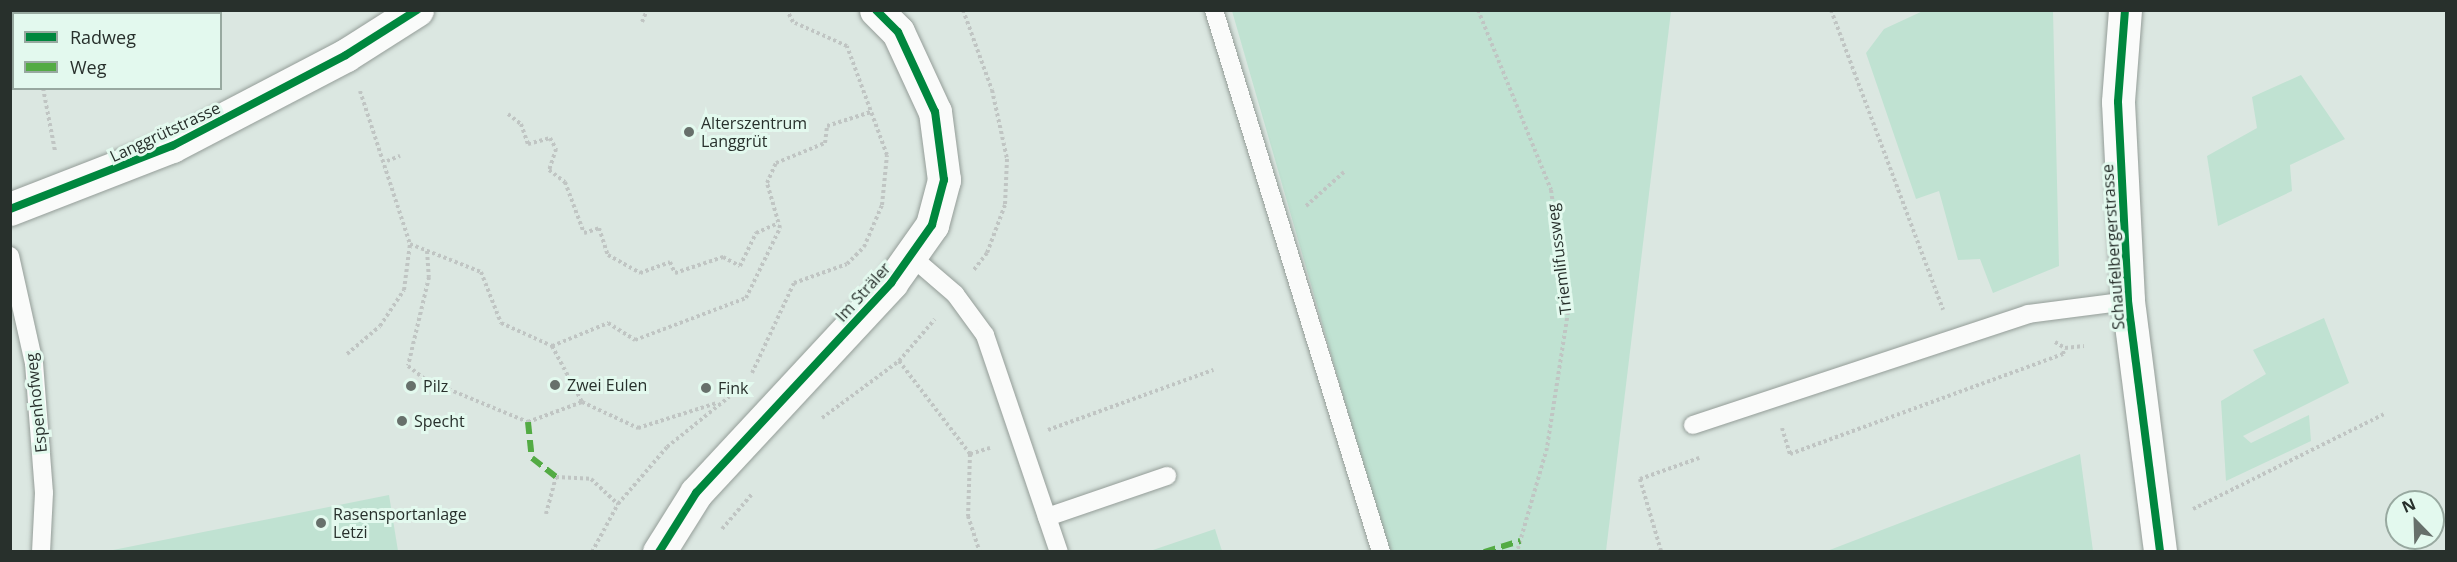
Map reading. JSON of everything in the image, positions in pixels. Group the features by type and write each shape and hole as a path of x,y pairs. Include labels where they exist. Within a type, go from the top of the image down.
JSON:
{"street":[{"name":"Langgrütstrasse","path":"10,209 172,146 346,55 417,10"},
{"name":"Im Sträler","path":"659,552 696,493 912,257 932,225 944,180 941,145 919,70 898,32 876,10"},
{"name":"Schaufelbergerstrasse","path":"2125,10 2118,102 2128,301 2160,552"}],"lane":[{"path":"1214,10 1381,552"},
{"name":"Espenhofweg","path":"10,256 34,363 44,493 41,552"},
{"path":"912,257 955,294 985,335 1059,552"},
{"path":"1693,425 2028,314 2128,301"},
{"path":"1047,516 1167,476"}],"path":[{"path":"642,22 647,10"},
{"path":"750,376 794,284 847,264 864,247 882,205 887,155 847,46 793,22 787,10"},
{"path":"1831,10 1953,339"},
{"path":"964,11 992,90 1007,159 1005,205 987,253 968,279"},
{"path":"347,354 380,326 404,290 410,244 387,161 357,84"},
{"path":"43,90 56,155"},
{"path":"552,345 608,323 635,340 746,298 778,223 767,183 776,163 825,143 827,126 871,112"},
{"path":"508,114 521,124 528,144 550,138 556,149 549,170 565,182 584,233 599,228 608,255 640,273 670,262 675,273 723,257 740,267 756,233 778,223"},
{"path":"387,161 400,156"},
{"path":"1281,228 1344,172"},
{"path":"410,244 481,272 501,322 552,345 582,402 638,428 723,401"},
{"path":"427,251 429,277 408,366 426,380 528,422 582,402"},
{"path":"818,421 899,361 941,312"},
{"path":"2047,338 2065,348 2084,346"},
{"path":"1772,399 1791,454 2063,354 2065,348"},
{"path":"899,361 970,454 968,516 980,552"},
{"path":"970,454 1020,440 1213,370"},
{"path":"592,552 618,504 667,447 738,391"},
{"path":"2181,514 2384,414"},
{"path":"1771,432 1793,424"},
{"path":"1661,550 1640,479 1706,455"},
{"path":"546,514 556,477 591,479 618,504"},
{"path":"711,530 722,529 756,488"}],"green space":[{"path":"1925,10 2053,11 2059,266 1993,293 1980,259 1958,260 1939,191 1916,199 1866,53 1884,29"},
{"path":"1232,11 1671,11 1606,551 1388,551"},
{"path":"2301,75 2345,139 2290,165 2292,191 2218,226 2207,156 2257,128 2252,97"},
{"path":"2324,318 2349,383 2243,436 2251,443 2309,415 2311,441 2226,481 2221,401 2266,374 2253,350"},
{"path":"2080,454 2093,551 1827,551"},
{"name":"Rasensportanlage Letzi","path":"389,495 398,551 108,551"},
{"path":"1215,529 1222,551 1150,551"}],"marked path":[{"path":"528,422 532,458 556,477"},
{"path":"1484,552 1520,541"}],"cycle path":[{"path":"10,209 172,146 346,55 417,10"},
{"path":"659,552 696,493 891,283 932,225 944,180 935,112 898,32 876,10"},
{"path":"2125,10 2118,102 2128,301 2160,552"}],"place":[{"name":"Alterszentrum Langgrüt","path":"689,132"},
{"name":"Zwei Eulen","path":"555,385"},
{"name":"Pilz","path":"411,386"},
{"name":"Fink","path":"706,388"},
{"name":"Specht","path":"402,421"},
{"name":"Rasensportanlage Letzi","path":"321,523"}]}
